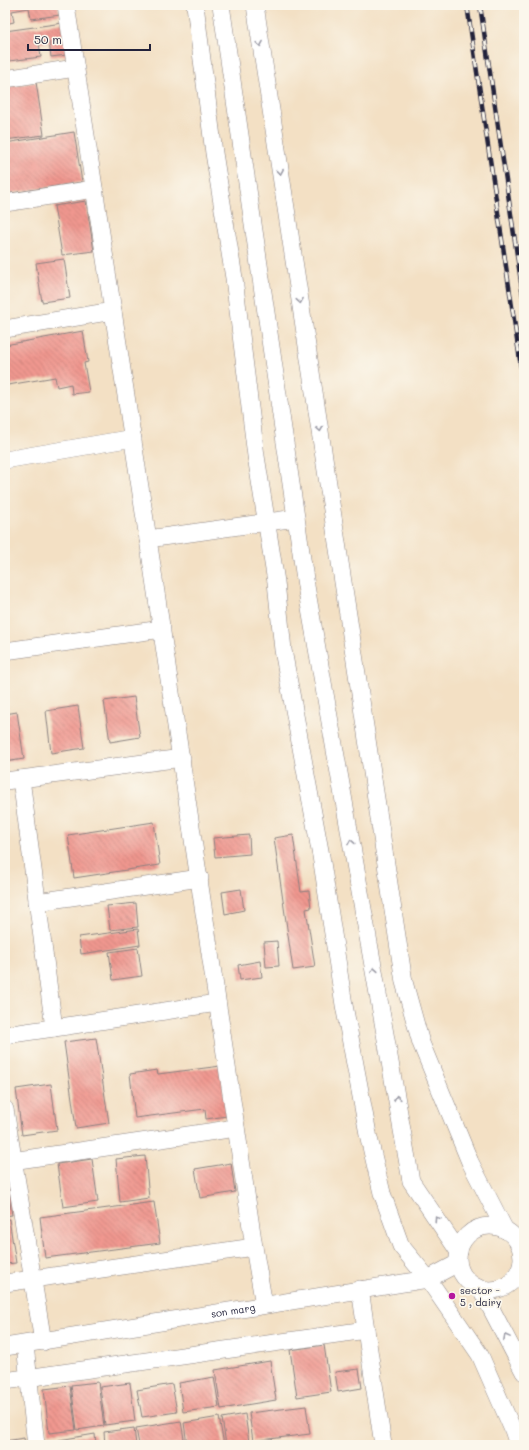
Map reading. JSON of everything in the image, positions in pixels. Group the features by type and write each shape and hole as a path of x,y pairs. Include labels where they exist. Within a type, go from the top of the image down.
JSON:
{"street":[{"path":"66,5 182,758 217,1003 264,1305"},
{"path":"195,5 214,152 234,278 266,523 276,582 283,650 321,856 344,1005 368,1134 382,1193 401,1246 428,1278 480,1355 518,1445"},
{"path":"221,5 306,586 411,1181 458,1258 462,1275 470,1284 481,1289 492,1291 504,1288 514,1281 520,1271 523,1261 521,1248 514,1237 505,1230 494,1226 482,1227 471,1232 463,1241 458,1258"},
{"path":"255,5 404,982 420,1043 470,1162 505,1230"},
{"path":"5,79 75,68"},
{"path":"5,203 94,189"},
{"path":"5,329 113,311"},
{"path":"5,460 133,438"},
{"path":"148,539 296,518"},
{"path":"5,651 162,629"},
{"path":"54,1028 37,902 13,780 182,758"},
{"path":"37,902 200,878"},
{"path":"5,1035 217,1003"},
{"path":"5,1109 9,1161 43,1342"},
{"path":"9,1161 236,1128"},
{"path":"5,1283 254,1247"},
{"name":"son marg","path":"5,1347 25,1345 428,1278 458,1258"},
{"path":"360,1289 383,1445"},
{"path":"481,1289 524,1372"},
{"path":"5,1381 366,1330"},
{"path":"25,1345 36,1445"}],"building":[{"path":"5,5 58,5 60,15 31,19 29,8 12,11 14,22 5,24"},
{"path":"63,23 67,55 51,57 49,42 39,43 41,57 9,61 5,31"},
{"path":"36,82 44,135 5,140 5,87"},
{"path":"74,132 82,182 5,194 5,143"},
{"path":"86,201 94,251 62,255 54,206"},
{"path":"64,259 70,298 42,302 36,263"},
{"path":"83,331 88,362 84,363 89,392 72,394 71,384 57,387 55,377 8,385 5,365 5,345"},
{"path":"134,697 140,737 110,742 104,701"},
{"path":"78,706 84,748 51,753 46,711"},
{"path":"17,712 24,759 5,762 5,714"},
{"path":"154,822 160,865 74,878 68,835"},
{"path":"249,835 250,854 215,857 213,838"},
{"path":"293,835 301,892 309,891 311,908 306,909 315,967 293,970 274,838"},
{"path":"241,889 244,910 225,914 222,892"},
{"path":"136,903 138,927 110,930 107,906"},
{"path":"138,929 140,945 81,954 79,937"},
{"path":"277,941 279,966 266,967 264,942"},
{"path":"138,948 142,976 113,980 109,952"},
{"path":"260,961 262,977 240,980 238,965"},
{"path":"96,1038 109,1123 76,1128 64,1042"},
{"path":"221,1066 227,1116 206,1119 205,1109 135,1118 130,1074 157,1070 158,1074"},
{"path":"51,1084 57,1130 22,1135 16,1089"},
{"path":"145,1156 149,1198 120,1202 116,1159"},
{"path":"92,1159 98,1202 63,1207 57,1164"},
{"path":"231,1163 235,1192 200,1198 195,1169"},
{"path":"5,1172 12,1215 5,1216"},
{"path":"154,1202 160,1243 45,1258 40,1217"},
{"path":"9,1219 16,1263 5,1264 5,1220"},
{"path":"324,1345 331,1392 297,1397 290,1350"},
{"path":"270,1361 276,1400 221,1409 215,1370"},
{"path":"359,1369 362,1388 338,1392 335,1372"},
{"path":"214,1377 219,1407 183,1412 179,1383"},
{"path":"98,1382 104,1426 77,1430 71,1385"},
{"path":"130,1383 135,1421 105,1425 100,1387"},
{"path":"172,1384 177,1412 142,1417 137,1390"},
{"path":"70,1386 76,1430 49,1433 44,1389"},
{"path":"306,1406 310,1434 253,1441 249,1413"},
{"path":"245,1414 249,1442 226,1445 222,1418"},
{"path":"219,1417 224,1445 187,1445 184,1423"},
{"path":"181,1421 185,1445 139,1445 136,1428"},
{"path":"134,1428 136,1445 105,1445 104,1432"},
{"path":"95,1434 96,1445 60,1445 59,1440"},
{"path":"24,1438 25,1445 5,1445 5,1441"}],"railway":[{"path":"467,5 524,387"},
{"path":"480,5 524,302"}],"place":[{"name":"sector - 5 , dairy","path":"452,1296"}]}
